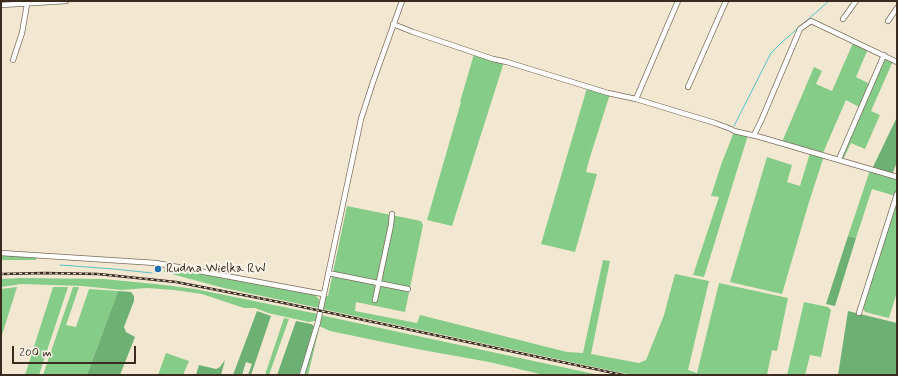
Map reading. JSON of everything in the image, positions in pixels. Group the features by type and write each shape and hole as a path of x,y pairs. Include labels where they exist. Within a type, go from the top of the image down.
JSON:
{"street":[{"path":"1,5 66,1"},
{"path":"302,375 318,322 361,119 402,1"},
{"path":"636,99 678,1"},
{"path":"688,87 726,1"},
{"path":"843,19 856,1"},
{"path":"14,60 22,33 27,4"},
{"path":"888,21 897,8"},
{"path":"754,135 800,29 811,21 897,62"},
{"path":"393,24 493,59 595,89 636,99 715,123 734,131 754,135 897,177"},
{"path":"839,159 884,55"},
{"path":"859,313 897,194"},
{"path":"375,300 392,214"},
{"path":"1,253 156,263 323,294"},
{"path":"328,274 408,289"}],"green space":[{"path":"853,43 868,49 856,77 870,84 859,107 846,100 823,153 782,142 814,67 822,71 816,84 832,91"},
{"path":"474,54 504,62 452,226 427,220"},
{"path":"886,59 893,61 871,111 880,115 865,149 851,143 843,160 840,159 883,61"},
{"path":"587,88 610,94 586,172 597,174 575,252 541,244"},
{"path":"897,117 897,162 892,175 872,169"},
{"path":"734,132 748,135 704,277 693,275 719,197 711,196"},
{"path":"810,153 824,156 782,294 730,282 767,157 792,165 787,182 800,186"},
{"path":"870,170 897,180 895,196 872,189 856,238 848,236"},
{"path":"897,200 897,292 889,318 865,312 863,308"},
{"path":"347,206 421,221 423,225 405,312 356,302 355,311 417,323 420,315 567,352 583,353 603,260 610,261 591,354 639,363 646,360 664,315 675,274 709,281 688,370 697,373 719,283 788,298 777,351 772,350 767,375 632,375 322,309 325,296 328,296"},
{"path":"848,236 856,238 835,306 826,304"},
{"path":"1,255 36,258 36,260 1,260"},
{"path":"165,266 314,294 319,299 319,308 224,288 164,272"},
{"path":"1,279 104,279 165,285 195,289 318,314 315,321 309,322 268,313 255,308 244,308 202,294 174,290 147,288 122,290 82,286 21,284 1,287"},
{"path":"17,287 1,338 1,289"},
{"path":"53,287 68,287 39,375 25,375"},
{"path":"73,287 79,287 66,325 76,327 89,289 118,291 87,375 43,375"},
{"path":"118,291 131,292 134,296 134,301 124,327 126,332 135,337 120,375 87,375"},
{"path":"804,302 828,307 831,310 821,357 810,355 805,375 787,375"},
{"path":"257,311 271,316 251,375 248,375 252,364 246,362 242,375 233,375"},
{"path":"848,311 897,323 897,375 838,375"},
{"path":"320,315 599,375 540,374 489,362 330,331 319,326"},
{"path":"284,318 289,319 269,375 265,375"},
{"path":"296,321 314,326 302,367 299,375 277,375"},
{"path":"318,328 308,375 304,375"},
{"path":"166,353 189,361 183,375 158,375"},
{"path":"225,360 221,375 196,375 199,365 216,369 220,367"}],"waterway":[{"path":"734,126 771,53 829,1"},
{"path":"60,265 152,273"}],"railway":[{"path":"1,274 98,274 176,282 279,302 623,375"}],"place":[{"name":"Rudna Wielka RW","path":"158,269"}]}
